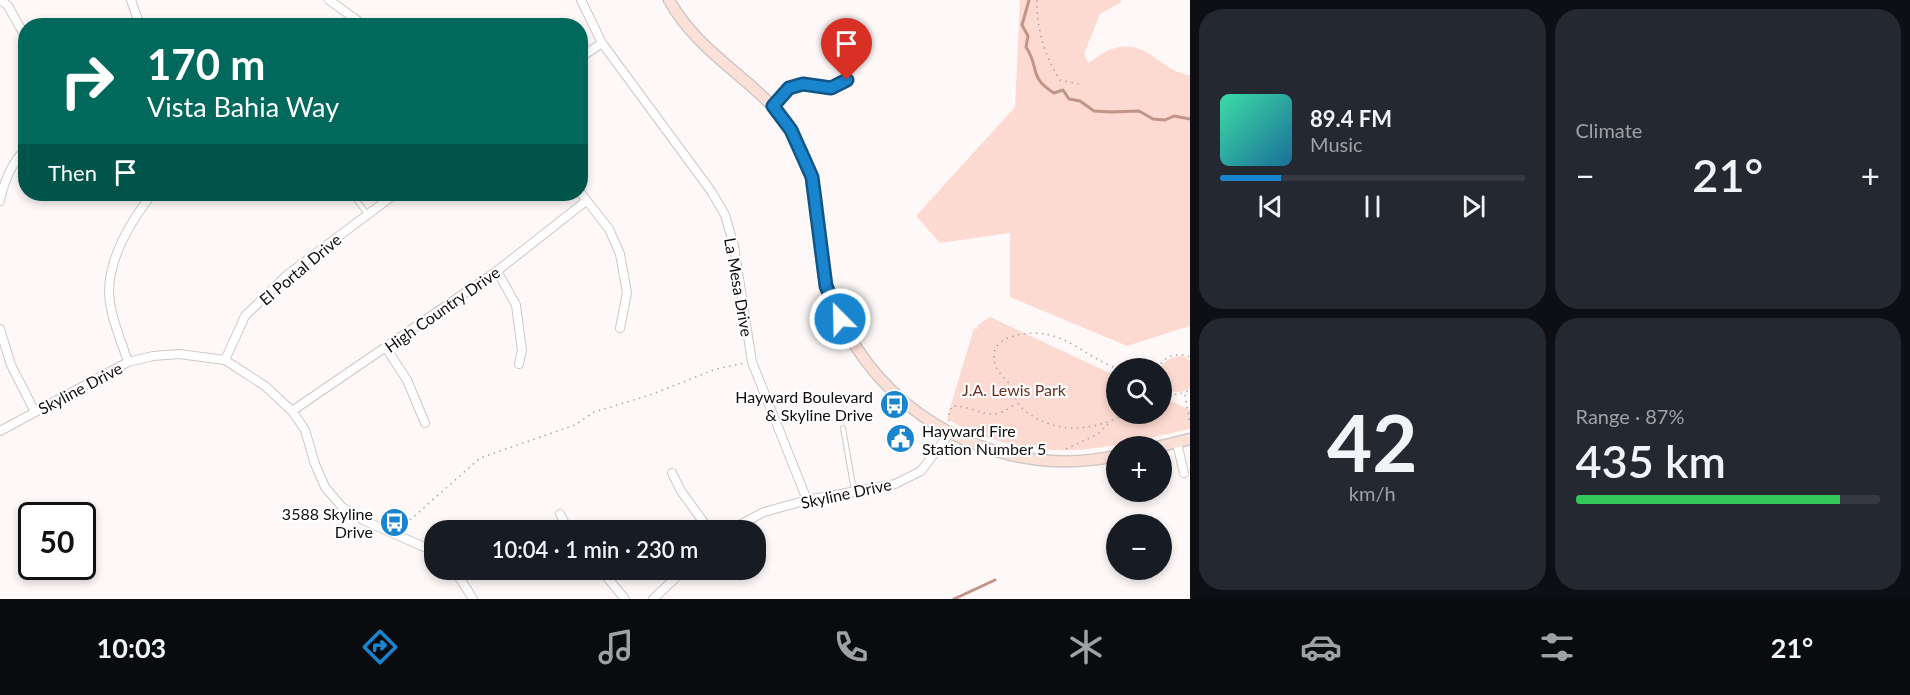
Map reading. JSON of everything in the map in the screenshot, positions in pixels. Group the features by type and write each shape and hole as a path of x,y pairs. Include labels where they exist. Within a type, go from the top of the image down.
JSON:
{"main road":[{"path":"669,0 678,17 698,39 773,106 791,130 812,177 826,286 845,330 862,357 880,378 923,417 949,434 994,450 1045,462 1106,458"},
{"path":"1172,444 1190,439"}],"street":[{"path":"1,0 8,6 18,24"},
{"path":"131,0 137,18"},
{"path":"329,0 353,18"},
{"name":"La Mesa Drive","path":"581,0 602,43 711,191 725,215 734,246 752,362 807,500"},
{"path":"588,53 602,43"},
{"path":"773,106 789,88 803,84 831,88 847,80"},
{"path":"0,201 3,187 14,160 18,156"},
{"path":"128,362 113,315 109,290 117,251 136,215 147,201"},
{"name":"El Portal Drive","path":"225,360 245,316 287,275 386,201"},
{"path":"586,201 609,229 620,254 627,293 620,328"},
{"name":"High Country Drive","path":"292,411 497,271 586,201"},
{"path":"497,271 516,305 522,350 519,364"},
{"path":"0,329 11,366 35,412"},
{"path":"386,348 407,380 425,423"},
{"name":"Skyline Drive","path":"0,431 128,362 153,356 178,354 225,360 265,386 292,411 305,430 315,464 325,487 342,507 363,520 424,547"},
{"name":"Skyline Drive","path":"749,520 764,512 807,500 895,484 921,471 949,434"},
{"path":"1177,443 1184,473"},
{"path":"672,474 702,520"},
{"path":"560,514 563,520"},
{"path":"461,580 473,599"},
{"path":"609,580 625,599"},
{"path":"653,599 673,580"}],"lane":[{"path":"358,201 368,214"},
{"path":"843,428 855,492"}],"path":[{"path":"1037,0 1037,22 1051,66 1060,80 1079,84"},
{"path":"1106,364 1068,342 1048,334 1035,333 1006,338 994,354 996,365 1009,384 1017,403 1023,409 1056,426 1077,429 1095,428 1106,424"},
{"path":"1166,358 1181,354 1190,357"},
{"path":"395,533 480,458 575,425 594,412 650,395 716,369 752,362"},
{"path":"1172,394 1184,394 1190,390"},
{"path":"1184,394 1190,424"},
{"path":"949,434 948,413 952,406 995,415 1017,403"},
{"path":"1064,462 1066,449 1098,434 1107,424"}],"green space":[{"path":"1020,0 1121,0 1100,14 1084,54 1088,63 1112,49 1135,48 1144,51 1179,73 1190,75 1190,326 1127,346 1010,297 1010,233 940,243 916,216 1015,107"},
{"name":"J.A. Lewis Park","path":"990,317 1106,371 1106,424 1172,424 1172,401 1190,410 1190,429 1157,436 1106,436 1106,446 1052,450 1002,442 960,426 947,418 974,328 977,329 978,325"},
{"path":"1179,356 1186,357 1190,361 1190,388 1180,392 1172,391 1172,359"}],"waterway":[{"path":"1029,0 1022,25 1028,36 1026,47 1037,77 1054,93 1063,90 1069,99 1080,101 1094,111 1139,111 1153,119 1165,120 1174,116 1190,119"},
{"path":"954,599 995,580"}],"place":[{"name":"Hayward Boulevard & Skyline Drive","path":"894,405"},
{"name":"Hayward Fire Station Number 5","path":"901,439"},
{"name":"3588 Skyline Drive","path":"394,522"}],"route":[{"path":"840,319 826,286 812,177 791,130 773,106 789,88 803,84 831,88 847,80"}]}
